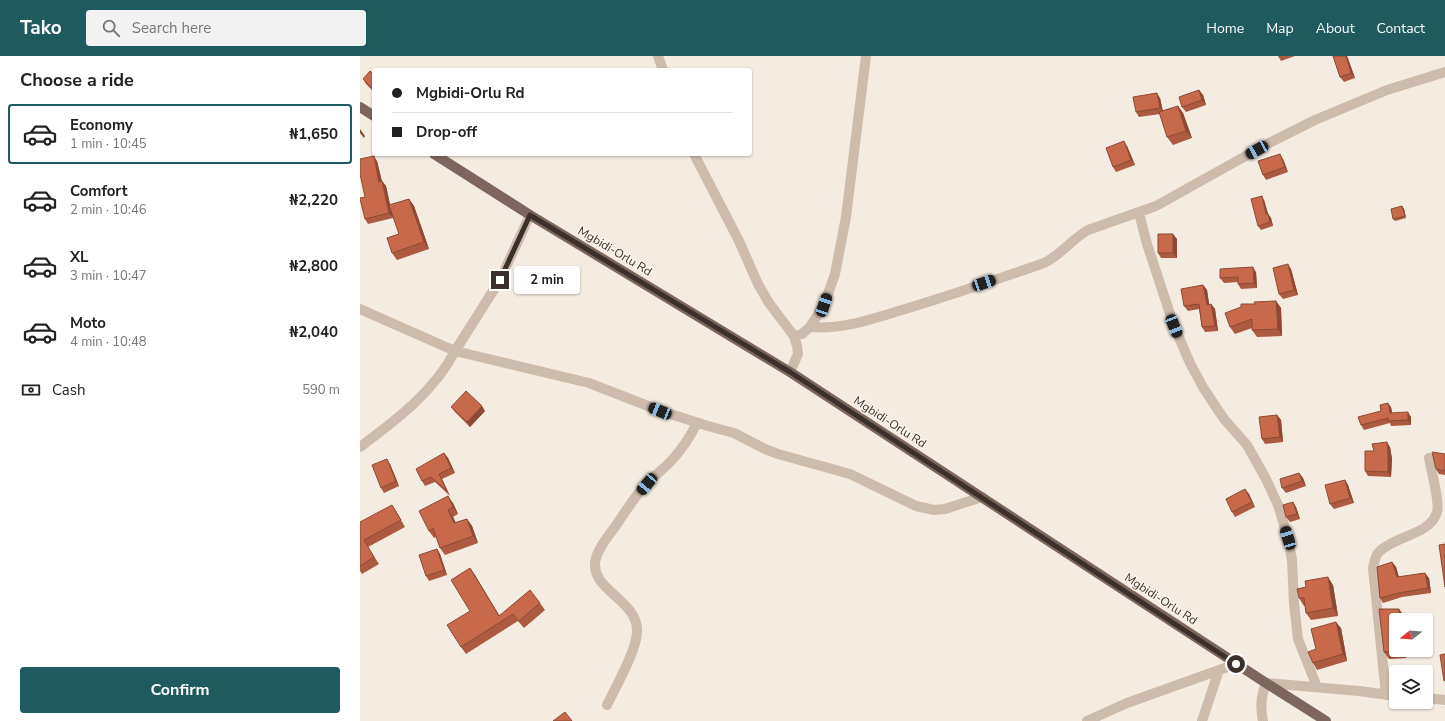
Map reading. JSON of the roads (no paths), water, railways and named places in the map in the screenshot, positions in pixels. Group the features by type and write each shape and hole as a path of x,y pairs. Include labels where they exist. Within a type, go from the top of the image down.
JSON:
{"main road":[{"path":"360,107 372,115"},
{"name":"Mgbidi-Orlu Rd","path":"437,156 530,215 790,372 1236,664 1326,721"}],"street":[{"path":"658,56 661,68"},
{"path":"794,336 802,334 810,327 824,305 835,274 846,217 866,56"},
{"path":"810,327 836,327 878,317 1052,260 1078,236 1088,230 1156,206 1269,143 1315,120 1387,90 1445,72"},
{"path":"695,156 769,303 794,336 798,354 790,372"},
{"path":"1139,213 1147,244 1174,326 1190,364 1204,390 1224,419 1247,445 1266,479 1278,505 1288,538 1292,560 1294,604 1298,638 1317,687"},
{"path":"360,447 386,428 424,394 449,363 500,280 530,215"},
{"path":"360,309 455,351 589,383 660,411 734,433 778,454 850,474 916,506 934,510 945,509 982,497"},
{"path":"607,705 637,640 637,628 634,615 598,579 594,569 596,557 607,538 632,502 689,440 697,423"},
{"path":"1386,695 1373,568 1377,554 1387,545 1423,529 1430,524 1437,512 1437,499 1429,458"},
{"path":"1087,721 1127,703 1236,664"},
{"path":"1202,721 1219,670"},
{"path":"1263,721 1261,712 1261,696 1266,683 1389,695"},
{"path":"1433,699 1445,700"}]}
